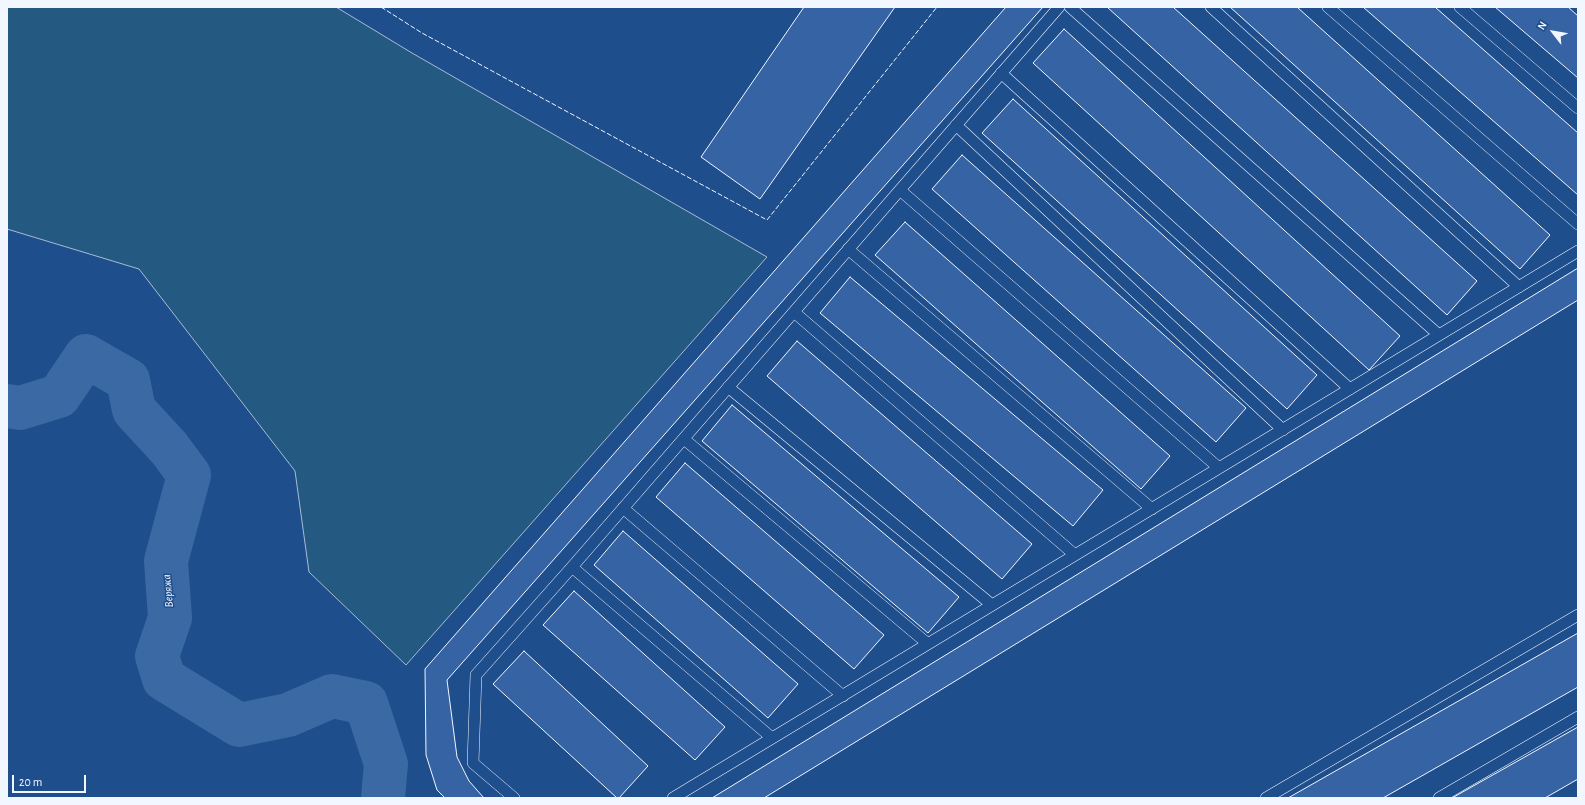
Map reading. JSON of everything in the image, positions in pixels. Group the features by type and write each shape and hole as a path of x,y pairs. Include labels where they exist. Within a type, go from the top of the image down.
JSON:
{"lane":[{"path":"514,798 473,763 476,676 1059,7"},
{"path":"1070,7 1439,335"},
{"path":"1211,7 1519,287"},
{"path":"1328,7 1578,224"},
{"path":"1460,7 1578,108"},
{"path":"1001,73 1350,389"},
{"path":"956,125 1283,430"},
{"path":"900,190 1219,468"},
{"path":"848,249 1152,509"},
{"path":"673,798 1578,251"},
{"path":"794,312 1075,555"},
{"path":"728,387 992,605"},
{"path":"684,439 928,644"},
{"path":"623,508 843,696"},
{"path":"572,567 772,738"},
{"path":"1266,798 1578,615"},
{"path":"1439,798 1578,717"}],"shaded area":[{"path":"7,7 336,7 412,53 767,257 406,665 309,572 295,471 139,269 7,229"}],"building":[{"path":"804,7 895,7 760,199 701,157"},
{"path":"1006,7 1043,7 447,680 457,757 469,781 484,798 445,798 437,790 426,755 425,669"},
{"path":"1107,7 1173,7 1477,281 1447,315"},
{"path":"1230,7 1297,7 1550,235 1520,269"},
{"path":"1363,7 1435,7 1578,133 1578,195"},
{"path":"1495,7 1568,7 1578,16 1578,78"},
{"path":"1064,29 1400,336 1369,370 1033,63"},
{"path":"1013,99 1317,375 1287,409 982,133"},
{"path":"962,155 1246,408 1216,442 932,189"},
{"path":"905,222 1170,456 1141,489 875,255"},
{"path":"1578,268 1578,300 764,798 712,798"},
{"path":"850,277 1103,490 1073,526 820,313"},
{"path":"797,341 1032,544 1002,579 767,376"},
{"path":"732,405 959,597 928,633 702,441"},
{"path":"685,463 884,635 854,669 656,497"},
{"path":"623,531 798,684 768,718 594,565"},
{"path":"574,591 725,727 695,760 543,625"},
{"path":"1578,633 1578,687 1383,798 1288,798"},
{"path":"524,651 648,766 619,798 617,798 493,684"},
{"path":"1578,727 1578,779 1545,798 1452,798"}],"waterway":[{"name":"Веряжа","path":"7,406 20,408 59,396 86,356 128,380 134,410 169,448 189,475 166,561 170,618 157,656 164,679 239,725 288,715 332,696 366,703 386,764 383,798"}],"fence":[{"path":"381,7 422,33 767,220 937,7"}]}
